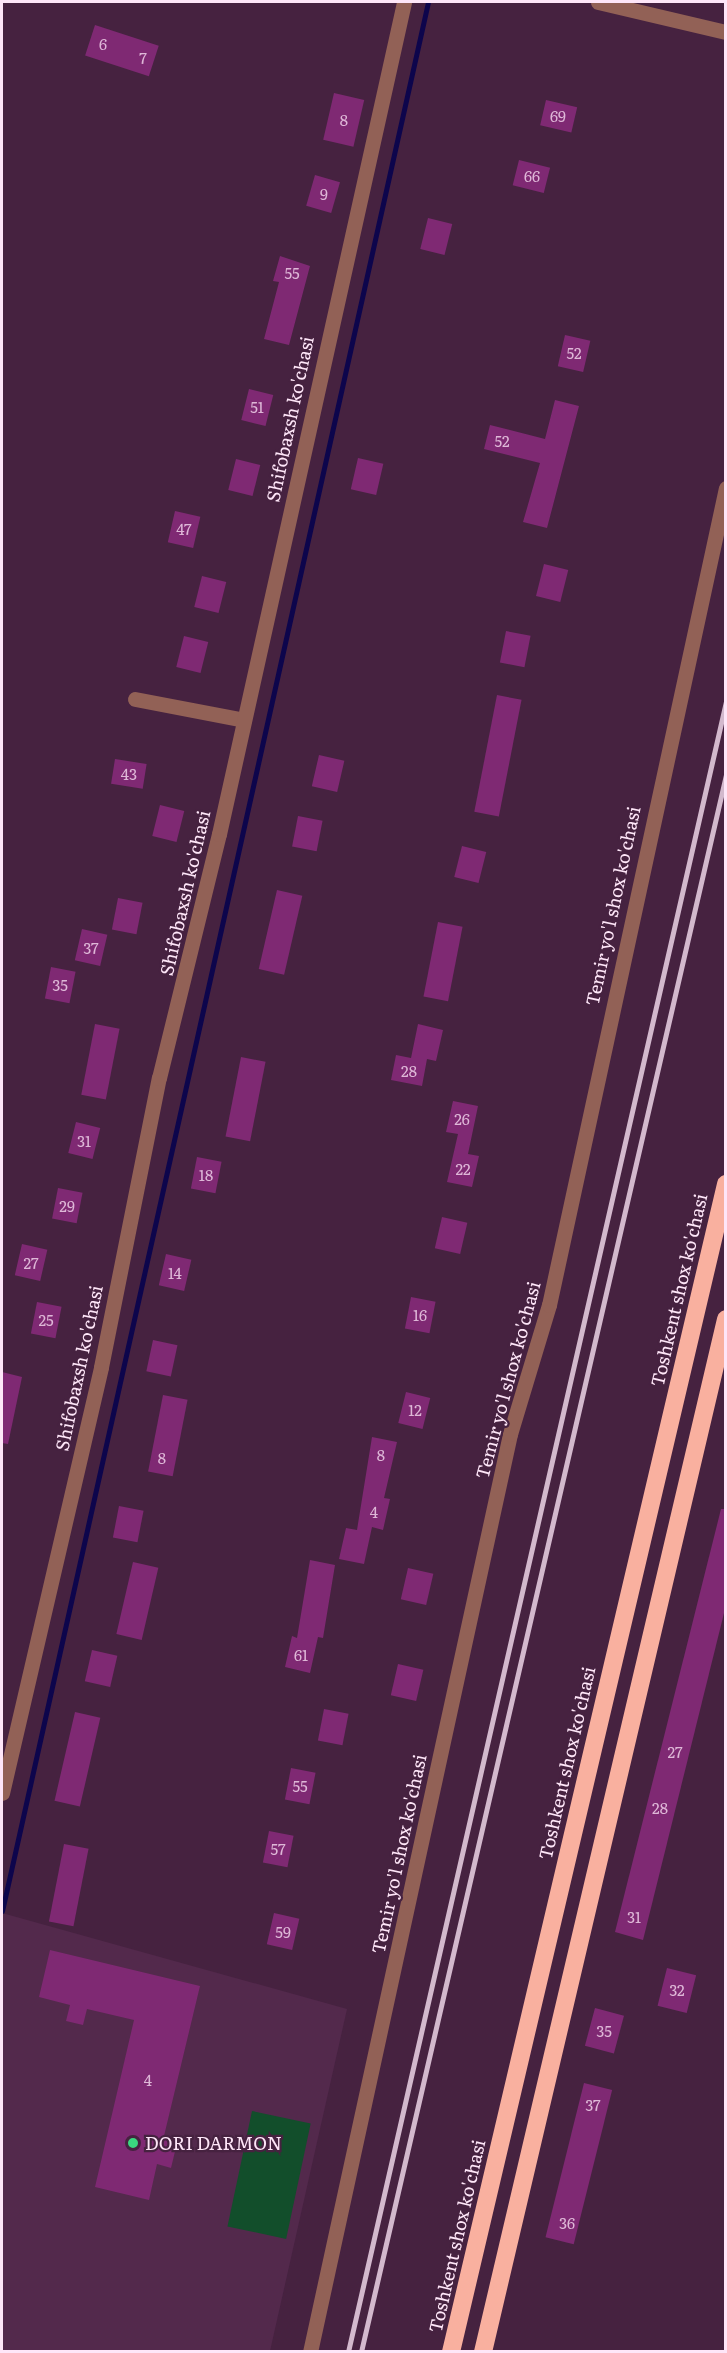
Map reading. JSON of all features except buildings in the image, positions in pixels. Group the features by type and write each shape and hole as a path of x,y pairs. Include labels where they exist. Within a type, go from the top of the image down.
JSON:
{"highway":[{"name":"Toshkent shox ko'chasi","path":"451,2352 726,1184"},
{"path":"483,2352 726,1318"}],"street":[{"name":"Shifobaxsh ko'chasi","path":"2,1793 101,1367 159,1078 244,720 404,2"},
{"path":"598,2 726,32"},
{"name":"Temir yo'l shox ko'chasi","path":"310,2352 510,1434 549,1305 726,488"},
{"path":"135,699 244,720"}],"shaded area":[{"path":"2,1913 347,2009 270,2351 2,2351"}],"green space":[{"path":"252,2111 311,2123 286,2239 227,2226"}],"waterway":[{"path":"2,1911 428,2"}],"railway":[{"path":"348,2352 726,701"},
{"path":"361,2352 726,775"}],"place":[{"name":"DORI DARMON","path":"133,2143"}]}
